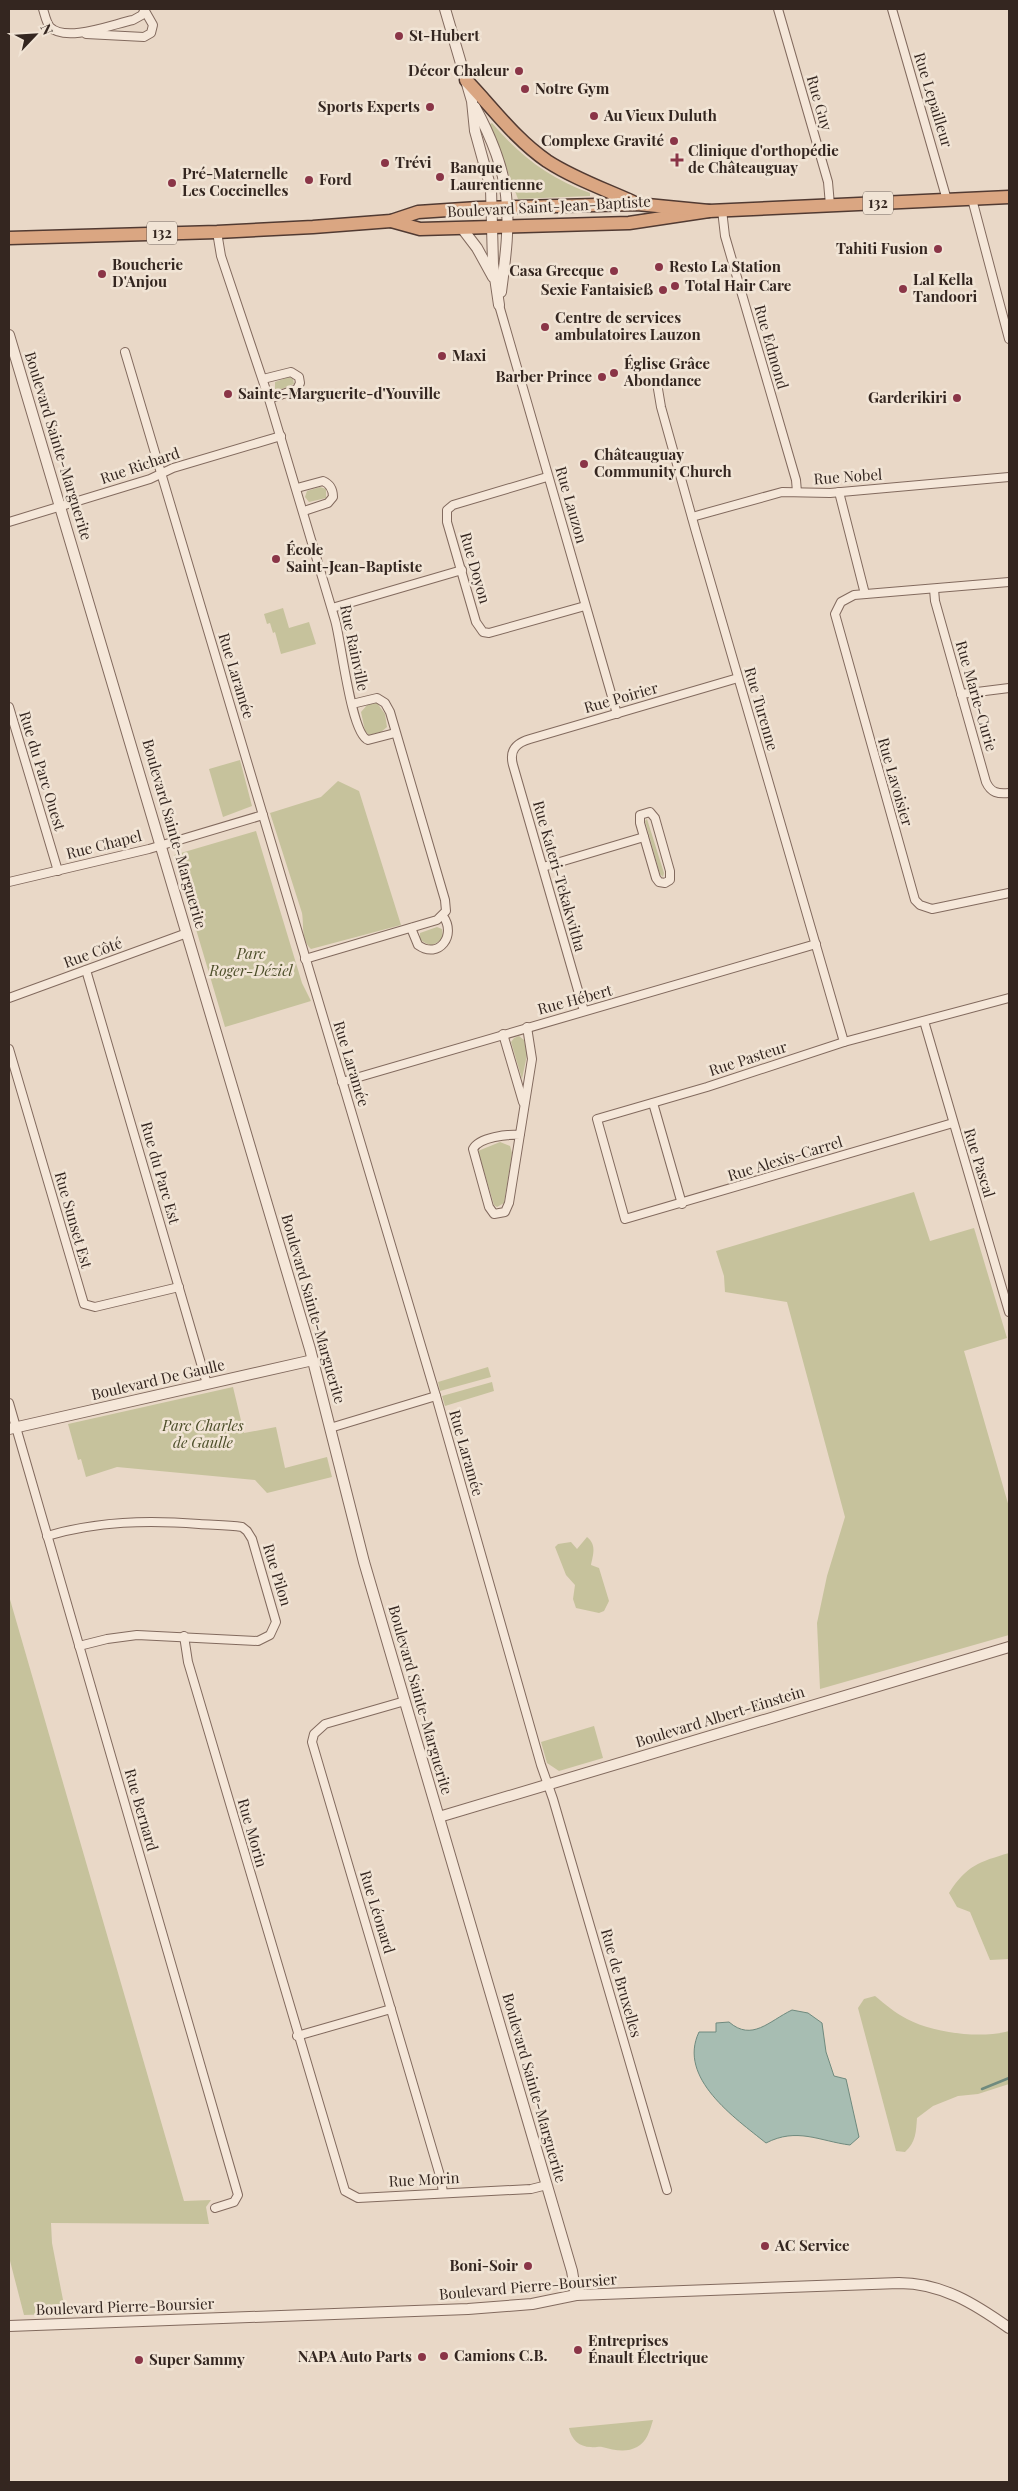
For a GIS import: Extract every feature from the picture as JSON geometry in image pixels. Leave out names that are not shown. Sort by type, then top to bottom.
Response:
[{"type":"highway","points":[[466,80],[521,139],[546,160],[576,177],[637,204]]},
{"type":"highway","name":"Boulevard Saint-Jean-Baptiste","points":[[391,221],[420,229],[629,222],[716,210],[1009,197]]},
{"type":"highway","name":"Boulevard Saint-Jean-Baptiste","points":[[9,238],[217,232],[391,221],[418,212],[507,207],[637,204],[716,210]]},
{"type":"street","points":[[43,9],[47,22],[55,30],[64,34],[144,37],[151,32],[153,25],[145,10],[133,20],[77,33]]},
{"type":"street","points":[[445,9],[472,101],[475,131],[491,189],[493,208],[500,226]]},
{"type":"street","name":"Rue Guy","points":[[778,9],[828,182],[830,206]]},
{"type":"street","name":"Rue Lepailleur","points":[[892,9],[947,200]]},
{"type":"street","points":[[472,101],[486,128],[500,172],[507,207],[500,226]]},
{"type":"street","points":[[972,199],[1009,340]]},
{"type":"street","name":"Rue Edmond","points":[[716,210],[796,480],[797,492]]},
{"type":"street","name":"Rue Lauzon","points":[[500,226],[493,264],[499,305],[547,477],[617,714]]},
{"type":"street","name":"Rue Lauzon","points":[[499,305],[500,226]]},
{"type":"street","points":[[461,227],[477,248],[496,282]]},
{"type":"street","name":"Rue Rainville","points":[[217,232],[221,256],[281,436],[332,608],[341,643],[344,674],[361,734],[365,740],[373,740],[395,733]]},
{"type":"street","name":"Boulevard Sainte-Marguerite","points":[[9,335],[162,845],[313,1360],[364,1562],[572,2271],[576,2296]]},
{"type":"street","name":"Rue Laramée","points":[[125,352],[436,1396],[547,1785]]},
{"type":"street","points":[[263,380],[291,372],[299,377],[300,383],[297,389],[269,399]]},
{"type":"street","name":"Rue Turenne","points":[[657,383],[661,408],[844,1042]]},
{"type":"street","name":"Rue Richard","points":[[9,522],[161,474],[173,468],[281,436]]},
{"type":"street","name":"Rue Doyon","points":[[547,477],[449,507],[446,519],[476,622],[483,632],[493,632],[585,606]]},
{"type":"street","name":"Rue Nobel","points":[[692,517],[782,492],[839,492],[1009,477]]},
{"type":"street","points":[[297,488],[322,482],[330,485],[333,492],[333,497],[328,503],[304,511]]},
{"type":"street","points":[[839,492],[865,594]]},
{"type":"street","points":[[332,608],[462,570]]},
{"type":"street","name":"Rue Lavoisier","points":[[1009,582],[865,594],[844,599],[835,610],[835,618],[915,900],[920,905],[932,909],[1009,893]]},
{"type":"street","name":"Rue Marie-Curie","points":[[934,589],[935,601],[988,786],[996,793],[1009,793]]},
{"type":"street","name":"Rue Poirier","points":[[514,748],[520,742],[738,678]]},
{"type":"street","points":[[961,694],[1009,688]]},
{"type":"street","name":"Rue Rainville","points":[[352,704],[373,698],[381,700],[390,712],[445,900],[446,911],[443,916],[449,930],[446,941],[439,948],[428,950],[418,945],[411,928]]},
{"type":"street","name":"Rue du Parc Ouest","points":[[9,707],[58,871]]},
{"type":"street","name":"Rue Kateri-Tekakwitha","points":[[514,748],[511,756],[513,765],[584,1011]]},
{"type":"street","points":[[650,812],[655,818],[670,871],[668,882],[659,882],[656,878],[644,837],[639,817],[642,813],[650,812]]},
{"type":"street","name":"Rue Chapel","points":[[9,882],[162,845],[263,815]]},
{"type":"street","points":[[543,867],[644,837]]},
{"type":"street","points":[[305,959],[411,928],[443,916]]},
{"type":"street","name":"Rue Côté","points":[[9,998],[188,933]]},
{"type":"street","name":"Rue Hébert","points":[[342,1082],[816,944]]},
{"type":"street","name":"Rue du Parc Est","points":[[86,970],[207,1384]]},
{"type":"street","name":"Rue Pasteur","points":[[625,1219],[597,1119],[844,1042],[1009,998]]},
{"type":"street","name":"Rue Pascal","points":[[924,1021],[1009,1312]]},
{"type":"street","points":[[520,1136],[505,1135],[478,1143],[473,1149],[489,1207],[494,1214],[501,1214],[508,1208],[520,1136],[532,1053],[527,1027]]},
{"type":"street","points":[[503,1034],[524,1104]]},
{"type":"street","name":"Rue Sunset Est","points":[[9,1049],[84,1304],[95,1307],[179,1287]]},
{"type":"street","points":[[653,1103],[682,1204]]},
{"type":"street","name":"Rue Alexis-Carrel","points":[[625,1219],[682,1204],[953,1123]]},
{"type":"street","name":"Boulevard De Gaulle","points":[[12,1428],[313,1360]]},
{"type":"street","points":[[330,1428],[436,1396]]},
{"type":"street","name":"Rue Bernard","points":[[9,1404],[12,1428],[47,1536],[238,2195],[234,2202],[214,2208]]},
{"type":"street","name":"Rue Pilon","points":[[47,1536],[93,1525],[139,1521],[175,1522],[245,1529],[252,1539],[275,1617],[274,1631],[267,1638],[253,1641],[184,1636],[128,1635],[79,1646]]},
{"type":"street","name":"Rue Morin","points":[[184,1636],[188,1662],[297,2036],[345,2191],[358,2198],[531,2189],[547,2185]]},
{"type":"street","name":"Boulevard Albert-Einstein","points":[[439,1817],[1009,1647]]},
{"type":"street","name":"Rue Léonard","points":[[405,1701],[325,1724],[314,1734],[312,1742],[443,2193]]},
{"type":"street","name":"Rue de Bruxelles","points":[[547,1785],[667,2190]]},
{"type":"street","points":[[297,2036],[391,2009]]},
{"type":"street","name":"Boulevard Pierre-Boursier","points":[[9,2326],[488,2308],[532,2304],[576,2296],[906,2283],[951,2292],[974,2304],[1009,2328]]},
{"type":"green space","points":[[492,123],[524,156],[536,165],[562,181],[590,193],[590,196],[518,199],[490,124]]},
{"type":"green space","points":[[289,377],[293,379],[294,384],[279,390],[275,389],[275,382]]},
{"type":"green space","points":[[320,487],[326,489],[326,498],[309,502],[305,497],[307,491]]},
{"type":"green space","points":[[283,608],[289,628],[309,622],[316,644],[281,654],[275,632],[273,633],[270,623],[267,624],[264,614]]},
{"type":"green space","points":[[377,703],[385,714],[387,727],[381,732],[369,735],[365,731],[361,712],[368,704]]},
{"type":"green space","points":[[240,760],[252,806],[223,817],[209,769]]},
{"type":"green space","name":"Parc Roger-Déziel","points":[[338,781],[359,791],[401,925],[311,949],[304,937],[302,913],[270,813],[321,797]]},
{"type":"green space","points":[[647,819],[664,873],[663,877],[660,874],[645,821]]},
{"type":"green space","name":"Parc Roger-Déziel","points":[[256,831],[302,983],[311,1001],[225,1027],[174,855]]},
{"type":"green space","points":[[437,927],[442,929],[443,939],[431,946],[420,940],[420,933]]},
{"type":"green space","points":[[519,1036],[524,1040],[527,1055],[522,1079],[511,1042]]},
{"type":"green space","points":[[500,1142],[510,1146],[512,1153],[504,1203],[497,1207],[494,1205],[478,1151]]},
{"type":"green space","points":[[914,1192],[930,1241],[974,1228],[1007,1338],[964,1351],[1009,1507],[1009,1635],[820,1689],[817,1623],[827,1576],[845,1517],[787,1302],[725,1292],[724,1276],[716,1251]]},
{"type":"green space","points":[[488,1367],[491,1377],[440,1391],[438,1382]]},
{"type":"green space","points":[[492,1382],[494,1391],[445,1406],[442,1396]]},
{"type":"green space","name":"Parc Charles de Gaulle","points":[[233,1387],[244,1433],[276,1427],[285,1468],[327,1457],[332,1477],[267,1493],[255,1480],[117,1467],[86,1477],[81,1459],[78,1460],[68,1424]]},
{"type":"green space","points":[[587,1537],[593,1547],[591,1565],[599,1568],[609,1601],[604,1611],[599,1613],[576,1608],[573,1599],[575,1585],[566,1575],[555,1547],[558,1544],[571,1542],[577,1549]]},
{"type":"green space","points":[[9,1596],[184,2201],[211,2200],[206,2207],[209,2224],[51,2223],[52,2243],[64,2305],[55,2306],[57,2314],[24,2315],[9,2257]]},
{"type":"green space","points":[[594,1726],[603,1758],[559,1771],[547,1763],[541,1742]]},
{"type":"green space","points":[[1009,1853],[1009,1959],[990,1960],[970,1912],[957,1907],[949,1893],[962,1876],[974,1866]]},
{"type":"green space","points":[[875,1996],[903,2017],[930,2028],[971,2034],[1009,2031],[1009,2084],[978,2094],[958,2096],[933,2106],[917,2118],[915,2136],[909,2148],[905,2152],[896,2151],[858,2008],[864,1999]]},
{"type":"green space","points":[[653,2420],[648,2435],[643,2442],[633,2449],[624,2450],[583,2446],[574,2439],[569,2428]]},
{"type":"shaded area","points":[[792,2010],[808,2013],[822,2023],[826,2052],[834,2076],[846,2079],[859,2137],[850,2145],[808,2136],[788,2136],[766,2143],[725,2109],[702,2081],[696,2065],[694,2049],[699,2032],[716,2032],[716,2023],[729,2022],[737,2028],[753,2030],[761,2028]]},
{"type":"waterway","points":[[982,2089],[1009,2078]]},
{"type":"place","name":"St-Hubert","points":[[399,36]]},
{"type":"place","name":"Décor Chaleur","points":[[519,71]]},
{"type":"place","name":"Notre Gym","points":[[525,89]]},
{"type":"place","name":"Sports Experts","points":[[430,107]]},
{"type":"place","name":"Au Vieux Duluth","points":[[594,116]]},
{"type":"place","name":"Complexe Gravité","points":[[674,141]]},
{"type":"place","name":"Clinique d'orthopédie de Châteauguay","points":[[677,160]]},
{"type":"place","name":"Trévi","points":[[385,163]]},
{"type":"place","name":"Banque Laurentienne","points":[[440,177]]},
{"type":"place","name":"Ford","points":[[309,180]]},
{"type":"place","name":"Pré-Maternelle Les Coccinelles","points":[[172,183]]},
{"type":"place","name":"Tahiti Fusion","points":[[938,249]]},
{"type":"place","name":"Resto La Station","points":[[659,267]]},
{"type":"place","name":"Casa Grecque","points":[[614,271]]},
{"type":"place","name":"Boucherie D'Anjou","points":[[102,274]]},
{"type":"place","name":"Total Hair Care","points":[[675,286]]},
{"type":"place","name":"Lal Kella Tandoori","points":[[903,289]]},
{"type":"place","name":"Sexie Fantaisieß","points":[[663,290]]},
{"type":"place","name":"Centre de services ambulatoires Lauzon","points":[[545,327]]},
{"type":"place","name":"Maxi","points":[[442,356]]},
{"type":"place","name":"Église Grâce Abondance","points":[[614,373]]},
{"type":"place","name":"Barber Prince","points":[[602,377]]},
{"type":"place","name":"Sainte-Marguerite-d'Youville","points":[[228,394]]},
{"type":"place","name":"Garderikiri","points":[[957,398]]},
{"type":"place","name":"Châteauguay Community Church","points":[[584,464]]},
{"type":"place","name":"École Saint-Jean-Baptiste","points":[[276,559]]},
{"type":"place","name":"AC Service","points":[[765,2246]]},
{"type":"place","name":"Boni-Soir","points":[[528,2266]]},
{"type":"place","name":"Entreprises Énault Électrique","points":[[578,2350]]},
{"type":"place","name":"Camions C.B.","points":[[444,2356]]},
{"type":"place","name":"NAPA Auto Parts","points":[[422,2357]]},
{"type":"place","name":"Super Sammy","points":[[139,2360]]}]
